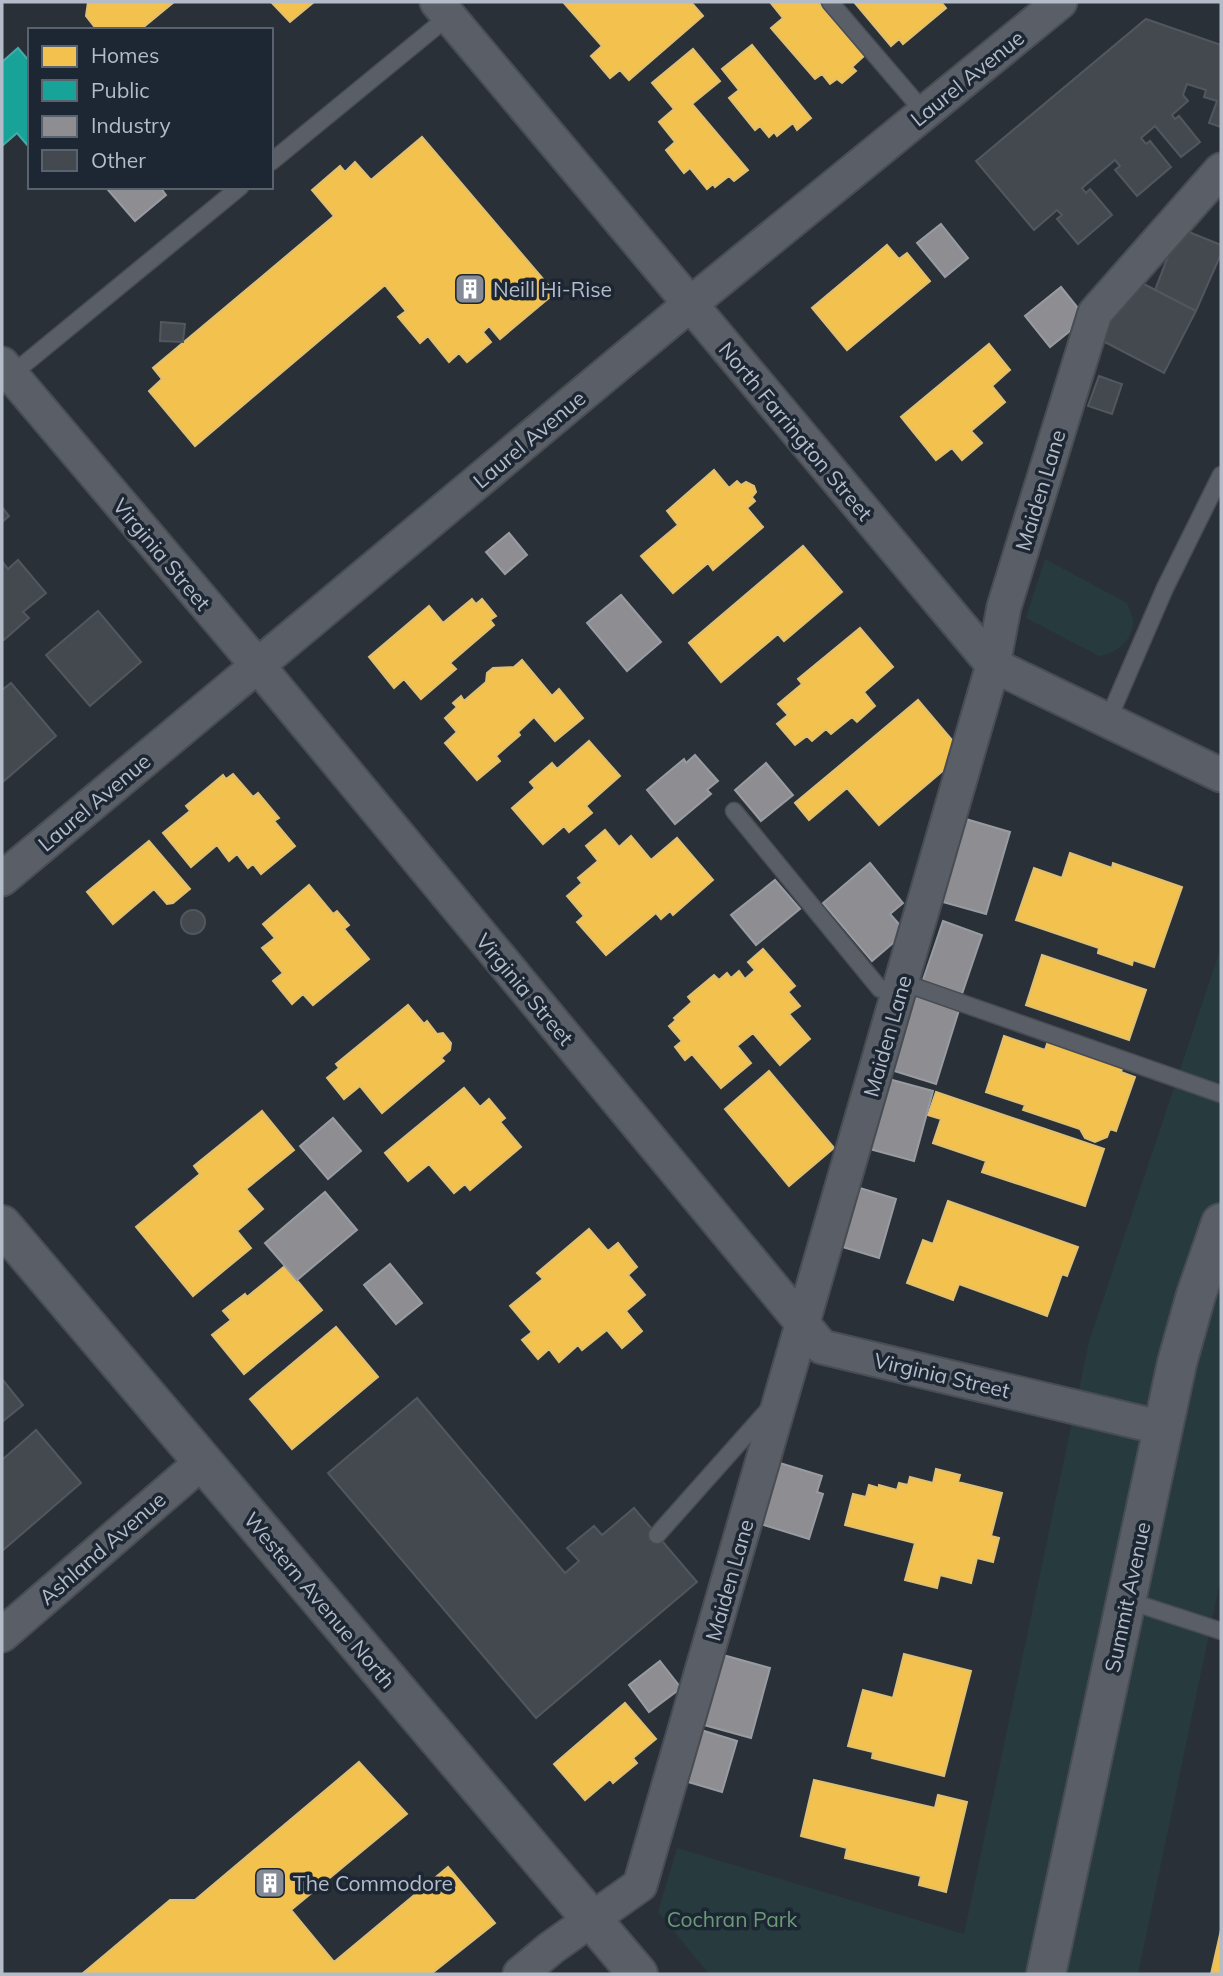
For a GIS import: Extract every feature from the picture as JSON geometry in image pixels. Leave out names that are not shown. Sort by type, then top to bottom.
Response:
[{"type":"street","name":"Laurel Avenue","points":[[2,879],[689,305],[1060,2]]},
{"type":"street","name":"North Farrington Street","points":[[443,9],[993,665],[1221,775]]},
{"type":"street","name":"Maiden Lane","points":[[520,1974],[551,1948],[640,1885],[993,665],[1004,607],[1095,313],[1221,170]]},
{"type":"street","name":"Virginia Street","points":[[6,370],[258,666],[822,1347],[1163,1427]]},
{"type":"street","name":"Summit Avenue","points":[[1046,1974],[1180,1352],[1221,1223]]},
{"type":"street","name":"Western Avenue North","points":[[4,1232],[638,1974]]},
{"type":"street","name":"Ashland Avenue","points":[[2,1635],[202,1462]]},
{"type":"lane","points":[[830,2],[924,112]]},
{"type":"lane","points":[[273,160],[443,9]]},
{"type":"lane","points":[[6,370],[237,189]]},
{"type":"lane","points":[[1108,720],[1165,587],[1221,475]]},
{"type":"lane","points":[[734,811],[880,989],[913,986],[1221,1094]]},
{"type":"lane","points":[[657,1535],[783,1393]]},
{"type":"lane","points":[[1126,1600],[1221,1631]]},
{"type":"green space","points":[[1045,559],[1127,603],[1133,627],[1123,645],[1099,656],[1026,618]]},
{"type":"green space","name":"Cochran Park","points":[[1221,947],[1221,1577],[1138,1974],[709,1974],[658,1912],[677,1848],[964,1934],[1089,1342]]},
{"type":"building: Homes","points":[[88,2],[174,2],[142,28],[95,28],[86,16]]},
{"type":"building: Homes","points":[[271,2],[314,2],[290,22]]},
{"type":"building: Homes","points":[[563,2],[691,2],[703,16],[629,80],[620,70],[610,78],[591,56],[602,46]]},
{"type":"building: Homes","points":[[770,2],[818,2],[864,56],[852,67],[856,71],[842,83],[837,79],[830,84],[822,74],[815,79],[771,28],[783,18]]},
{"type":"building: Homes","points":[[854,2],[941,2],[946,8],[903,44],[899,39],[891,46]]},
{"type":"building: Homes","points":[[752,45],[811,118],[797,130],[793,123],[777,136],[774,132],[769,137],[760,126],[755,130],[729,98],[739,90],[722,69]]},
{"type":"building: Homes","points":[[693,49],[720,81],[692,104],[748,170],[734,181],[729,176],[715,187],[713,184],[707,189],[690,168],[684,173],[666,150],[675,142],[659,122],[674,109],[652,83]]},
{"type":"building: Homes","name":"Neill Hi-Rise","points":[[422,137],[555,293],[500,339],[489,326],[483,332],[491,342],[467,362],[459,353],[449,362],[428,336],[420,343],[398,317],[406,311],[385,285],[195,446],[149,391],[162,379],[153,368],[334,216],[312,190],[340,166],[345,172],[355,162],[371,180]]},
{"type":"building: Homes","points":[[887,245],[899,259],[907,253],[930,281],[847,350],[812,308]]},
{"type":"building: Homes","points":[[989,344],[1010,370],[992,386],[1005,402],[971,431],[982,443],[962,460],[952,448],[936,460],[901,417]]},
{"type":"building: Homes","points":[[714,470],[729,488],[737,481],[741,485],[746,482],[754,486],[756,492],[752,497],[755,501],[747,508],[763,527],[713,570],[708,563],[673,593],[641,556],[678,525],[667,511]]},
{"type":"building: Homes","points":[[803,546],[842,592],[784,641],[778,634],[721,682],[689,643]]},
{"type":"building: Homes","points":[[472,599],[476,604],[482,599],[496,616],[490,620],[494,625],[450,663],[456,669],[421,699],[404,679],[394,688],[369,657],[429,606],[443,623]]},
{"type":"building: Homes","points":[[860,628],[893,667],[864,692],[875,706],[857,722],[852,717],[831,734],[826,729],[812,741],[807,736],[795,745],[777,724],[788,715],[778,704],[802,684],[798,679]]},
{"type":"building: Homes","points":[[522,660],[552,696],[559,689],[583,718],[555,741],[534,717],[518,732],[520,735],[496,756],[500,761],[477,780],[445,743],[457,732],[445,718],[457,707],[453,703],[461,696],[464,701],[486,682],[487,673],[493,668],[514,667]]},
{"type":"building: Homes","points":[[918,700],[957,746],[951,764],[879,825],[847,788],[809,820],[795,803]]},
{"type":"building: Homes","points":[[589,741],[620,776],[586,806],[592,813],[569,832],[564,826],[543,844],[512,808],[535,788],[530,782],[552,763],[557,769]]},
{"type":"building: Homes","points":[[233,774],[253,797],[258,793],[279,818],[274,821],[295,846],[261,874],[253,864],[248,868],[237,854],[229,861],[217,845],[191,867],[163,833],[190,811],[186,806],[223,775],[226,779]]},
{"type":"building: Homes","points":[[605,830],[619,847],[631,836],[651,860],[677,838],[713,880],[673,915],[670,911],[661,919],[656,913],[606,955],[577,922],[584,916],[567,896],[582,883],[578,878],[598,861],[586,846]]},
{"type":"building: Homes","points":[[149,841],[190,889],[173,903],[167,904],[154,889],[113,924],[87,892]]},
{"type":"building: Homes","points":[[1070,853],[1112,868],[1113,863],[1182,887],[1154,967],[1133,960],[1132,965],[1098,953],[1099,948],[1016,920],[1034,868],[1062,878]]},
{"type":"building: Homes","points":[[309,885],[333,914],[337,911],[349,925],[344,929],[369,959],[313,1005],[303,994],[292,1004],[273,981],[283,973],[262,948],[275,938],[263,924]]},
{"type":"building: Homes","points":[[763,949],[795,986],[788,992],[800,1006],[789,1014],[810,1039],[780,1065],[753,1033],[737,1046],[751,1063],[721,1088],[692,1054],[685,1060],[675,1047],[682,1041],[669,1026],[692,1002],[688,997],[714,975],[719,980],[727,973],[731,978],[739,971],[745,979],[755,970],[748,962]]},
{"type":"building: Homes","points":[[1042,955],[1146,990],[1129,1040],[1026,1005]]},
{"type":"building: Homes","points":[[408,1005],[424,1024],[427,1021],[437,1034],[443,1033],[451,1043],[450,1050],[441,1058],[444,1061],[382,1113],[360,1086],[344,1099],[327,1078],[339,1068],[336,1064]]},
{"type":"building: Homes","points":[[1004,1036],[1045,1050],[1048,1041],[1123,1066],[1121,1072],[1135,1077],[1116,1131],[1110,1129],[1107,1137],[1095,1142],[1085,1138],[1080,1129],[1023,1110],[1025,1105],[986,1092]]},
{"type":"building: Homes","points":[[769,1071],[834,1148],[789,1186],[725,1109]]},
{"type":"building: Homes","points":[[464,1088],[480,1107],[489,1099],[505,1118],[500,1122],[521,1147],[470,1190],[465,1184],[454,1193],[429,1164],[408,1181],[385,1153]]},
{"type":"building: Homes","points":[[936,1092],[1104,1149],[1085,1206],[982,1172],[986,1161],[933,1143],[941,1119],[928,1115]]},
{"type":"building: Homes","points":[[262,1111],[294,1150],[246,1189],[263,1209],[237,1231],[251,1248],[193,1296],[136,1227],[200,1174],[194,1166]]},
{"type":"building: Homes","points":[[948,1201],[1078,1247],[1067,1276],[1062,1274],[1047,1316],[959,1284],[953,1300],[907,1283],[923,1240],[933,1244]]},
{"type":"building: Homes","points":[[589,1229],[608,1251],[618,1243],[637,1267],[628,1275],[645,1295],[626,1311],[642,1331],[622,1348],[607,1330],[582,1350],[578,1345],[559,1362],[549,1349],[538,1359],[522,1340],[532,1332],[510,1306],[543,1279],[537,1273]]},
{"type":"building: Homes","points":[[285,1266],[322,1310],[244,1374],[212,1335],[231,1320],[223,1311],[245,1294],[247,1297]]},
{"type":"building: Homes","points":[[336,1327],[378,1377],[292,1449],[250,1399]]},
{"type":"building: Homes","points":[[936,1469],[960,1475],[958,1482],[1002,1493],[991,1536],[999,1538],[993,1562],[977,1558],[971,1583],[940,1575],[937,1588],[905,1580],[915,1543],[845,1525],[853,1494],[866,1497],[869,1485],[897,1490],[899,1483],[908,1485],[910,1477],[933,1483]]},
{"type":"building: Homes","points":[[904,1654],[971,1671],[944,1776],[872,1758],[873,1752],[848,1746],[863,1690],[893,1698]]},
{"type":"building: Homes","points":[[625,1703],[656,1739],[633,1758],[637,1763],[613,1783],[610,1779],[585,1800],[554,1764]]},
{"type":"building: Homes","name":"The Commodore","points":[[359,1762],[407,1814],[291,1910],[334,1962],[448,1867],[495,1923],[431,1974],[82,1974],[170,1900],[195,1900]]},
{"type":"building: Homes","points":[[814,1780],[935,1808],[938,1795],[967,1802],[946,1892],[919,1885],[921,1876],[845,1858],[847,1848],[801,1836]]},
{"type":"building: Homes","points":[[1221,1930],[1221,1974],[1211,1974]]},
{"type":"building: Public","points":[[18,48],[28,60],[28,146],[17,133],[2,146],[2,62]]},
{"type":"building: Industry","points":[[162,189],[166,195],[135,221],[108,190]]},
{"type":"building: Industry","points":[[941,224],[968,258],[945,277],[917,243]]},
{"type":"building: Industry","points":[[1061,287],[1086,318],[1050,347],[1025,316]]},
{"type":"building: Industry","points":[[509,533],[527,555],[505,574],[486,552]]},
{"type":"building: Industry","points":[[621,595],[661,642],[627,671],[587,623]]},
{"type":"building: Industry","points":[[695,755],[718,781],[707,790],[711,794],[675,824],[647,790],[684,759],[686,763]]},
{"type":"building: Industry","points":[[766,763],[793,795],[761,821],[735,790]]},
{"type":"building: Industry","points":[[959,817],[1010,832],[986,914],[936,900]]},
{"type":"building: Industry","points":[[870,863],[903,903],[890,914],[906,932],[872,961],[823,903]]},
{"type":"building: Industry","points":[[775,880],[800,909],[756,945],[731,915]]},
{"type":"building: Industry","points":[[943,921],[982,935],[962,994],[923,980]]},
{"type":"building: Industry","points":[[908,994],[959,1010],[936,1084],[885,1068]]},
{"type":"building: Industry","points":[[885,1078],[933,1091],[914,1161],[866,1148]]},
{"type":"building: Industry","points":[[333,1118],[361,1151],[328,1179],[300,1146]]},
{"type":"building: Industry","points":[[850,1185],[896,1199],[879,1258],[833,1244]]},
{"type":"building: Industry","points":[[325,1192],[357,1230],[297,1280],[265,1243]]},
{"type":"building: Industry","points":[[390,1264],[422,1303],[396,1324],[364,1285]]},
{"type":"building: Industry","points":[[770,1460],[822,1476],[817,1492],[823,1494],[809,1539],[751,1521]]},
{"type":"building: Industry","points":[[723,1655],[770,1668],[751,1738],[704,1725]]},
{"type":"building: Industry","points":[[660,1661],[681,1688],[649,1712],[629,1685]]},
{"type":"building: Industry","points":[[701,1730],[737,1741],[722,1792],[685,1781]]},
{"type":"building: Other","points":[[1146,19],[1221,45],[1221,127],[1209,123],[1217,101],[1204,97],[1206,90],[1187,84],[1183,95],[1188,101],[1172,115],[1175,119],[1179,116],[1200,142],[1181,157],[1155,126],[1141,138],[1146,144],[1150,141],[1171,167],[1137,196],[1115,170],[1120,166],[1115,160],[1082,188],[1086,193],[1090,189],[1112,215],[1078,244],[1057,219],[1062,215],[1057,210],[1034,230],[976,161]]},
{"type":"building: Other","points":[[1179,228],[1221,245],[1221,254],[1196,311],[1155,290]]},
{"type":"building: Other","points":[[1134,279],[1196,311],[1164,373],[1101,340]]},
{"type":"building: Other","points":[[161,322],[185,324],[183,342],[160,341]]},
{"type":"building: Other","points":[[1099,376],[1122,384],[1112,414],[1088,406]]},
{"type":"building: Other","points":[[2,507],[9,516],[2,522]]},
{"type":"building: Other","points":[[18,560],[46,593],[23,612],[29,618],[4,640],[2,561],[8,569]]},
{"type":"building: Other","points":[[98,611],[141,662],[90,706],[46,655]]},
{"type":"building: Other","points":[[11,683],[56,736],[4,781],[2,690]]},
{"type":"building: Other","points":[[193,910],[204,917],[205,922],[198,933],[193,934],[182,927],[181,922],[188,911]]},
{"type":"building: Other","points":[[2,1379],[23,1405],[2,1422]]},
{"type":"building: Other","points":[[417,1398],[565,1573],[579,1561],[567,1548],[594,1526],[602,1535],[634,1508],[697,1582],[536,1718],[328,1473]]},
{"type":"building: Other","points":[[36,1430],[81,1483],[2,1551],[2,1460]]},
{"type":"place","name":"Neill Hi-Rise","points":[[470,289]]},
{"type":"place","name":"The Commodore","points":[[270,1883]]}]
